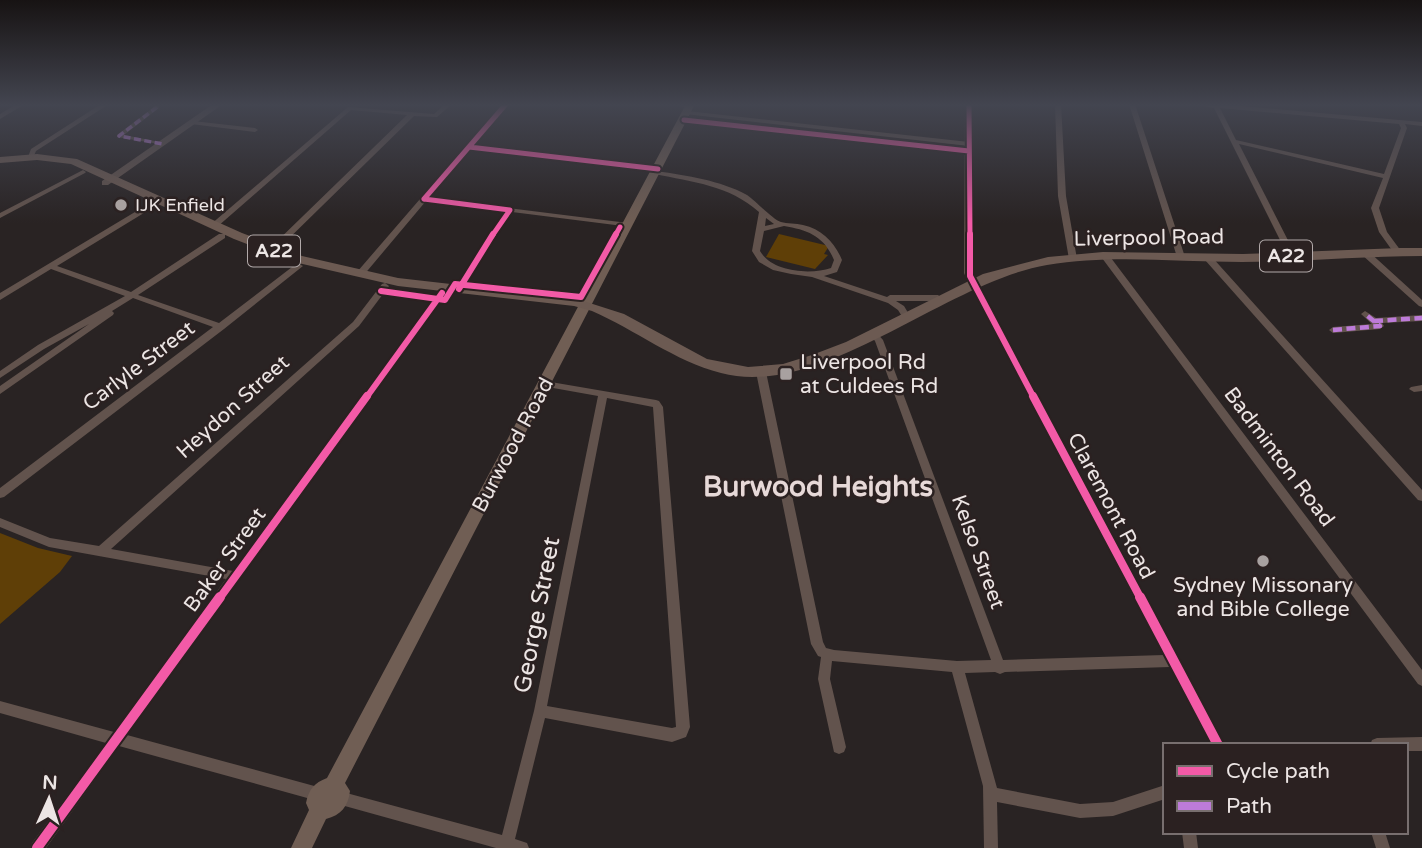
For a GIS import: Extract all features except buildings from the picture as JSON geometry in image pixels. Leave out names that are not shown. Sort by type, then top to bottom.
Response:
[{"type":"highway","name":"Liverpool Road","points":[[0,162],[31,157],[67,160],[218,231],[298,260],[398,282],[586,308],[702,363],[733,371],[761,372],[797,365],[873,334],[973,283],[1028,264],[1105,256],[1208,258],[1422,251]]},
{"type":"highway","name":"Liverpool Road","points":[[0,162],[48,162],[107,179],[153,205],[299,266],[385,286],[586,308]]},
{"type":"main road","name":"Burwood Road","points":[[301,848],[672,144]]},
{"type":"street","points":[[31,157],[33,150],[43,144]]},
{"type":"street","points":[[107,179],[130,168],[163,144]]},
{"type":"street","points":[[0,375],[41,347],[134,295],[218,231],[312,144]]},
{"type":"street","points":[[272,250],[382,144]]},
{"type":"street","points":[[360,274],[472,144]]},
{"type":"street","points":[[942,144],[969,147]]},
{"type":"street","points":[[969,144],[969,273],[973,283]]},
{"type":"street","points":[[1060,144],[1062,197],[1073,259]]},
{"type":"street","points":[[1145,144],[1181,257]]},
{"type":"street","points":[[1234,144],[1292,256]]},
{"type":"street","points":[[1244,144],[1385,176]]},
{"type":"street","points":[[1397,251],[1383,232],[1375,208],[1398,144]]},
{"type":"street","points":[[469,147],[658,171],[728,189],[751,201],[762,213],[780,225],[824,236],[836,250],[836,267],[852,288]]},
{"type":"street","points":[[0,216],[83,173]]},
{"type":"street","points":[[425,199],[628,225]]},
{"type":"street","points":[[0,297],[153,205]]},
{"type":"street","points":[[459,289],[510,210]]},
{"type":"street","points":[[762,213],[763,229],[756,247],[760,259],[777,269],[816,276],[882,298],[898,305],[906,316]]},
{"type":"street","points":[[763,229],[780,225]]},
{"type":"street","points":[[1364,252],[1422,304]]},
{"type":"street","name":"Badminton Road","points":[[1105,256],[1422,680]]},
{"type":"street","points":[[1208,258],[1422,497]]},
{"type":"street","name":"Carlyle Street","points":[[0,494],[299,266]]},
{"type":"street","points":[[52,267],[221,327]]},
{"type":"street","points":[[816,276],[836,267]]},
{"type":"street","name":"Claremont Road","points":[[973,283],[1217,743]]},
{"type":"street","name":"Heydon Street","points":[[100,552],[356,324],[385,286]]},
{"type":"street","name":"Baker Street","points":[[37,848],[442,293]]},
{"type":"street","points":[[882,298],[939,298]]},
{"type":"street","points":[[0,391],[93,327],[124,301]]},
{"type":"street","points":[[1333,330],[1380,326],[1366,314]]},
{"type":"street","points":[[1374,321],[1422,318]]},
{"type":"street","name":"Kelso Street","points":[[873,334],[879,340],[1000,668]]},
{"type":"street","points":[[761,372],[817,644],[827,655],[957,667],[1000,668],[1174,661]]},
{"type":"street","points":[[540,711],[672,735],[681,733],[682,713],[660,411],[656,403],[545,384]]},
{"type":"street","name":"George Street","points":[[507,844],[540,711],[603,393]]},
{"type":"street","points":[[0,522],[49,542],[235,576]]},
{"type":"street","points":[[827,655],[824,680],[839,747]]},
{"type":"street","points":[[957,667],[990,794],[991,848]]},
{"type":"street","points":[[0,707],[522,848]]},
{"type":"street","points":[[990,794],[1080,811],[1113,809],[1163,793]]},
{"type":"shaded area","points":[[779,234],[829,246],[824,254],[828,255],[815,269],[766,257]]},
{"type":"shaded area","points":[[0,533],[38,548],[72,556],[60,572],[0,624]]},
{"type":"marked path","points":[[1333,330],[1380,326],[1365,314]]},
{"type":"marked path","points":[[1374,321],[1422,318]]},
{"type":"cycle path","points":[[424,199],[472,144]]},
{"type":"cycle path","points":[[901,144],[969,151]]},
{"type":"cycle path","points":[[969,144],[970,276],[1217,743]]},
{"type":"cycle path","points":[[469,147],[658,169]]},
{"type":"cycle path","points":[[424,199],[510,210],[459,289]]},
{"type":"cycle path","points":[[381,291],[445,300],[455,284],[581,297],[620,227]]},
{"type":"cycle path","points":[[37,848],[442,293]]},
{"type":"place","name":"IJK Enfield","points":[[121,205]]},
{"type":"place","name":"Liverpool Rd at Culdees Rd","points":[[786,374]]},
{"type":"place","name":"Sydney Missonary and Bible College","points":[[1263,561]]},
{"type":"district","name":"Burwood Heights","points":[[818,487]]}]
